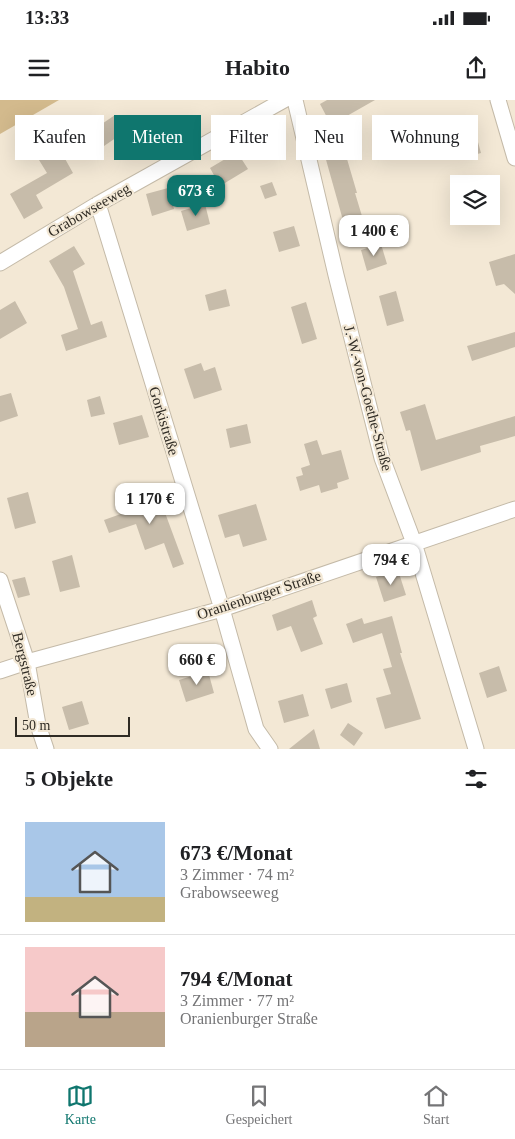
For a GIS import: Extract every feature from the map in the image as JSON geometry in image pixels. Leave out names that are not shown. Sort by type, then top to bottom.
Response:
[{"type":"street","name":"Grabowseeweg","points":[[0,263],[98,204],[284,100]]},
{"type":"street","name":"J.-W.-von-Goethe-Straße","points":[[295,100],[382,458],[414,543],[476,749]]},
{"type":"street","points":[[498,100],[515,158]]},
{"type":"street","name":"Gorkistraße","points":[[98,204],[222,609],[256,730],[270,749]]},
{"type":"street","name":"Oranienburger Straße","points":[[0,671],[222,609],[515,509]]},
{"type":"street","name":"Bergstraße","points":[[0,580],[27,662],[38,726],[46,749]]},
{"type":"shaded area","points":[[0,100],[59,100],[33,115],[15,115],[15,125],[0,134]]},
{"type":"building","points":[[327,100],[375,100],[349,115],[326,115],[320,104]]},
{"type":"building","points":[[114,116],[114,139],[104,146],[104,122]]},
{"type":"building","points":[[478,142],[481,153],[478,154]]},
{"type":"building","points":[[39,160],[66,160],[73,173],[36,195],[43,208],[24,219],[10,194],[47,173]]},
{"type":"building","points":[[224,160],[242,160],[248,169],[220,186],[210,168]]},
{"type":"building","points":[[326,160],[347,160],[357,193],[355,193],[365,226],[346,231]]},
{"type":"building","points":[[272,182],[277,195],[265,199],[260,186]]},
{"type":"building","points":[[168,188],[174,209],[152,216],[146,194]]},
{"type":"building","points":[[205,204],[210,224],[187,231],[181,211]]},
{"type":"building","points":[[294,226],[300,246],[279,252],[273,232]]},
{"type":"building","points":[[381,244],[387,264],[367,271],[361,250]]},
{"type":"building","points":[[74,246],[85,264],[73,271],[91,325],[102,321],[107,337],[66,351],[61,335],[78,329],[64,287],[49,261]]},
{"type":"building","points":[[515,254],[515,294],[504,284],[496,286],[489,262]]},
{"type":"building","points":[[226,289],[230,306],[209,311],[205,295]]},
{"type":"building","points":[[396,291],[404,321],[387,326],[379,296]]},
{"type":"building","points":[[15,301],[27,323],[0,339],[0,310]]},
{"type":"building","points":[[306,302],[317,339],[302,344],[291,307]]},
{"type":"building","points":[[515,332],[515,347],[472,361],[467,346]]},
{"type":"building","points":[[201,363],[204,371],[215,367],[222,390],[194,399],[184,369]]},
{"type":"building","points":[[11,393],[18,416],[0,422],[0,396]]},
{"type":"building","points":[[100,396],[105,414],[91,417],[87,400]]},
{"type":"building","points":[[425,404],[436,440],[515,416],[515,436],[480,446],[481,452],[421,471],[410,430],[406,431],[400,412]]},
{"type":"building","points":[[142,415],[149,437],[119,445],[113,423]]},
{"type":"building","points":[[247,424],[251,443],[230,448],[226,429]]},
{"type":"building","points":[[317,440],[322,455],[341,450],[349,479],[337,483],[338,488],[321,493],[319,485],[300,491],[296,477],[303,475],[301,468],[310,465],[304,444]]},
{"type":"building","points":[[160,488],[166,509],[164,510],[184,564],[173,568],[164,543],[145,550],[136,524],[109,533],[104,520],[143,506],[139,494]]},
{"type":"building","points":[[28,492],[36,523],[15,529],[7,498]]},
{"type":"building","points":[[256,504],[267,540],[243,547],[239,534],[225,538],[218,515]]},
{"type":"building","points":[[72,555],[80,587],[60,592],[52,561]]},
{"type":"building","points":[[398,570],[406,595],[384,602],[376,577]]},
{"type":"building","points":[[25,577],[30,595],[18,598],[12,580]]},
{"type":"building","points":[[312,600],[317,616],[313,618],[323,644],[301,652],[291,626],[277,631],[272,615]]},
{"type":"building","points":[[392,616],[402,653],[400,653],[421,719],[385,729],[376,698],[391,694],[383,669],[392,667],[382,633],[353,643],[346,624],[362,618],[364,624]]},
{"type":"building","points":[[499,666],[507,691],[487,698],[479,673]]},
{"type":"building","points":[[208,671],[214,693],[186,702],[179,680]]},
{"type":"building","points":[[347,683],[352,702],[331,709],[325,689]]},
{"type":"building","points":[[303,694],[309,716],[284,723],[278,701]]},
{"type":"building","points":[[82,701],[89,724],[69,730],[62,707]]},
{"type":"building","points":[[348,723],[363,733],[354,746],[340,735]]},
{"type":"building","points":[[314,729],[320,749],[289,749]]}]
